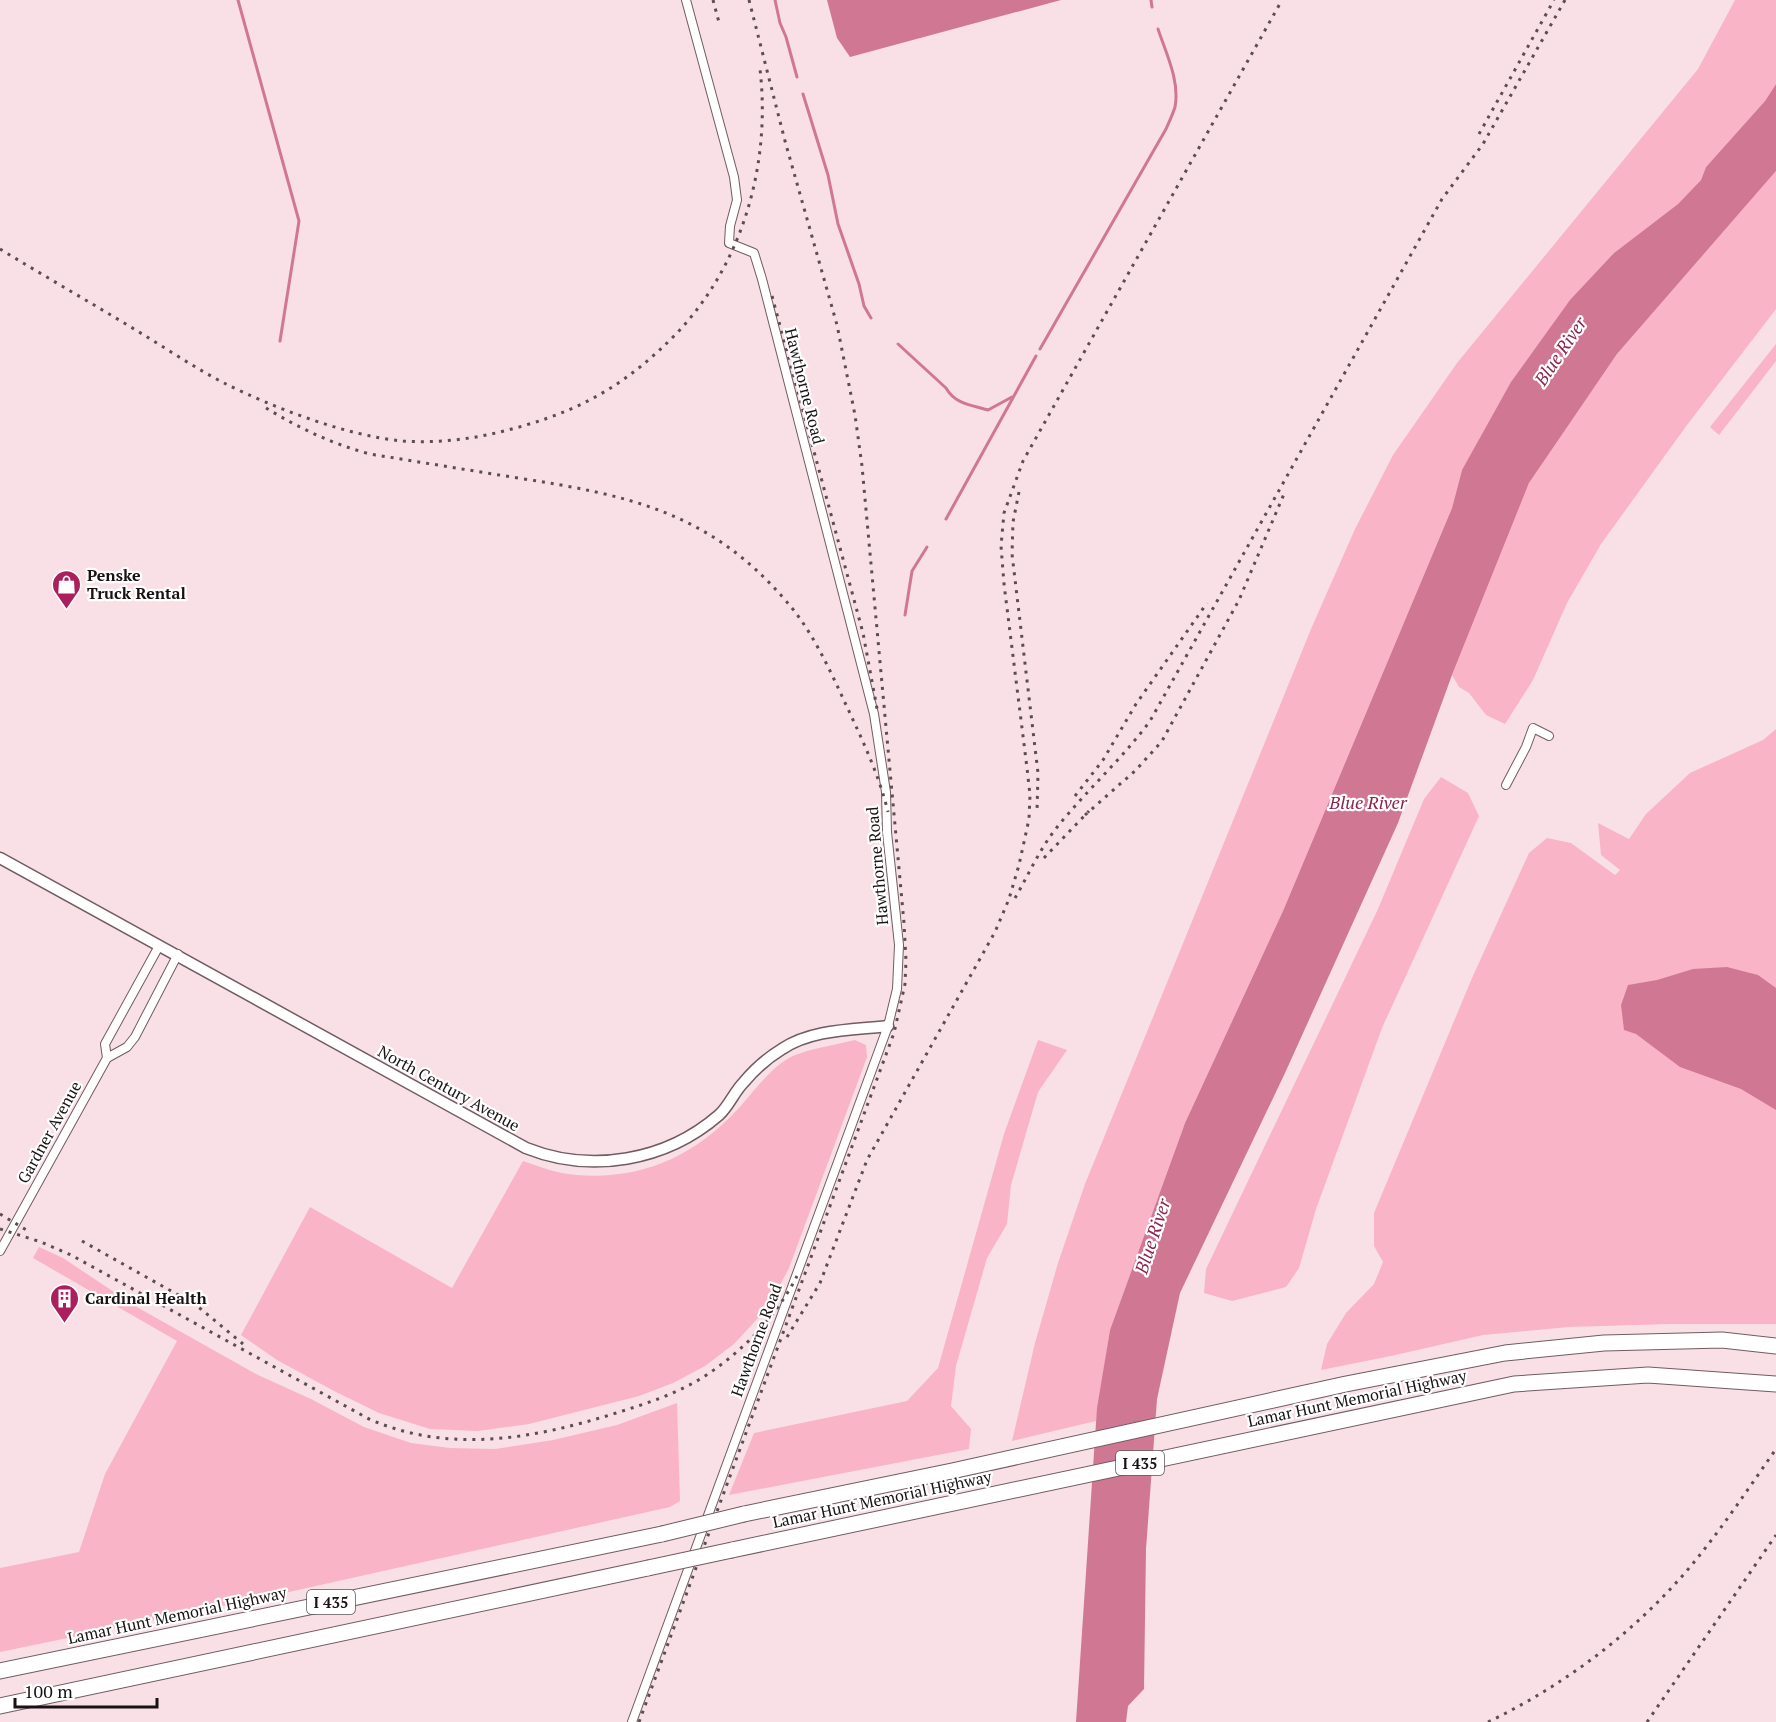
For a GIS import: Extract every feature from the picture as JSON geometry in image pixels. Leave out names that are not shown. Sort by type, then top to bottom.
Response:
[{"type":"highway","name":"Lamar Hunt Memorial Highway","points":[[0,1671],[662,1534],[744,1514],[952,1471],[1346,1384],[1505,1353],[1604,1343],[1722,1340],[1776,1346]]},
{"type":"highway","name":"Lamar Hunt Memorial Highway","points":[[0,1706],[1514,1384],[1648,1375],[1776,1384]]},
{"type":"street","name":"Hawthorne Road","points":[[632,1722],[888,1026],[897,989],[899,945],[887,832],[886,792],[874,714],[754,253],[729,243],[736,200],[734,177],[686,0]]},
{"type":"street","points":[[1506,785],[1526,747],[1533,728],[1549,736]]},
{"type":"street","name":"North Century Avenue","points":[[0,858],[159,946],[178,954],[526,1148],[543,1155],[585,1162],[605,1161],[638,1157],[667,1148],[721,1113],[743,1082],[780,1049],[811,1036],[888,1026]]},
{"type":"street","name":"Gardner Avenue","points":[[107,1058],[105,1044],[159,946]]},
{"type":"street","name":"Gardner Avenue","points":[[0,1251],[107,1058],[127,1047],[135,1037],[178,954]]},
{"type":"shaded area","points":[[1735,0],[1776,0],[1776,84],[1765,101],[1706,167],[1701,180],[1678,204],[1614,253],[1462,470],[1452,508],[1283,911],[1185,1123],[1110,1330],[1096,1421],[1012,1441],[1035,1343],[1058,1263],[1085,1184],[1311,629],[1355,529],[1393,455],[1457,363],[1698,69]]},
{"type":"shaded area","points":[[1776,171],[1776,309],[1687,425],[1601,544],[1567,603],[1533,680],[1505,724],[1486,715],[1469,693],[1459,687],[1452,675],[1529,483],[1617,354]]},
{"type":"shaded area","points":[[1776,344],[1776,361],[1719,435],[1710,427]]},
{"type":"shaded area","points":[[1776,729],[1776,1324],[1569,1327],[1483,1335],[1321,1370],[1327,1344],[1346,1313],[1374,1284],[1383,1262],[1374,1246],[1374,1213],[1472,978],[1529,853],[1547,838],[1571,843],[1615,875],[1620,870],[1601,855],[1598,823],[1629,839],[1646,814],[1690,773],[1763,740]]},
{"type":"shaded area","points":[[1441,777],[1468,793],[1479,816],[1382,1028],[1316,1209],[1299,1268],[1286,1287],[1232,1301],[1204,1293],[1206,1269],[1378,909],[1424,799]]},
{"type":"shaded area","points":[[855,1040],[866,1045],[867,1057],[789,1268],[769,1306],[734,1344],[705,1366],[673,1383],[639,1396],[529,1424],[478,1431],[430,1429],[379,1413],[334,1391],[277,1360],[241,1335],[310,1207],[452,1288],[523,1161],[563,1173],[600,1176],[623,1174],[665,1162],[684,1153],[720,1126],[785,1060],[808,1051]]},
{"type":"shaded area","points":[[1038,1040],[1067,1050],[1038,1092],[1011,1185],[1007,1224],[987,1258],[956,1366],[951,1406],[971,1429],[969,1449],[729,1495],[754,1433],[907,1401],[938,1368],[1004,1134]]},
{"type":"shaded area","points":[[39,1247],[63,1258],[135,1306],[258,1375],[364,1427],[411,1443],[450,1448],[495,1449],[553,1440],[617,1425],[677,1403],[680,1501],[670,1507],[280,1594],[0,1652],[0,1568],[79,1552],[105,1474],[177,1341],[33,1258]]},
{"type":"water","points":[[827,0],[1061,0],[850,57],[837,38]]},
{"type":"water","name":"Blue River","points":[[1776,84],[1776,171],[1617,354],[1529,483],[1452,675],[1398,823],[1285,1073],[1180,1293],[1157,1399],[1146,1549],[1144,1689],[1128,1706],[1126,1722],[1076,1722],[1097,1408],[1110,1330],[1185,1123],[1283,911],[1452,508],[1462,470],[1511,382],[1570,300],[1614,253],[1678,204],[1701,180],[1706,167],[1765,101]]},
{"type":"water","points":[[1727,967],[1758,975],[1776,988],[1776,1110],[1741,1089],[1680,1067],[1636,1034],[1624,1030],[1621,1005],[1628,985],[1657,980],[1693,969]]},
{"type":"waterway","points":[[238,0],[299,221],[280,341]]},
{"type":"waterway","points":[[775,0],[797,77]]},
{"type":"waterway","points":[[1151,0],[1152,7]]},
{"type":"waterway","points":[[1040,349],[1166,129],[1175,107],[1174,77],[1158,29]]},
{"type":"waterway","points":[[803,94],[828,175],[838,224],[859,284],[864,306],[871,318]]},
{"type":"waterway","points":[[898,344],[954,397],[964,403],[988,410],[1012,397]]},
{"type":"waterway","points":[[946,519],[1036,356]]},
{"type":"waterway","points":[[905,615],[912,571],[927,547]]},
{"type":"railway","points":[[713,0],[720,26]]},
{"type":"railway","points":[[639,1722],[894,1033],[905,984],[904,923],[862,466],[855,415],[837,325],[785,141],[749,0]]},
{"type":"railway","points":[[787,1337],[820,1283],[867,1160],[995,932],[1009,899],[1019,865],[1029,819],[1030,795],[1001,546],[1004,513],[1023,461],[1282,0]]},
{"type":"railway","points":[[1479,134],[1554,0]]},
{"type":"railway","points":[[1015,898],[1052,834],[1150,721],[1442,199],[1483,144],[1565,0]]},
{"type":"railway","points":[[0,249],[213,377],[288,411],[335,427],[403,441],[465,439],[496,433],[569,410],[607,390],[659,350],[676,334],[699,306],[719,276],[735,244],[747,211],[756,176],[761,141],[760,69]]},
{"type":"railway","points":[[772,296],[863,633],[878,714]]},
{"type":"railway","points":[[266,408],[316,435],[370,454],[558,485],[631,501],[665,512],[697,527],[728,547],[757,571],[786,601],[810,634],[861,738],[879,782],[888,812]]},
{"type":"railway","points":[[1019,492],[1013,522],[1012,554],[1038,773],[1037,811]]},
{"type":"railway","points":[[1085,815],[1136,770],[1162,741],[1239,600],[1284,494]]},
{"type":"railway","points":[[1075,796],[1103,760],[1136,704],[1207,603]]},
{"type":"railway","points":[[1044,858],[1089,811]]},
{"type":"railway","points":[[0,1214],[28,1231]]},
{"type":"railway","points":[[0,1229],[41,1242],[71,1255],[369,1419],[399,1430],[460,1439],[521,1436],[583,1423],[660,1398],[683,1388],[705,1376],[745,1344],[769,1319],[797,1276]]},
{"type":"railway","points":[[82,1241],[196,1305],[243,1344]]},
{"type":"railway","points":[[1488,1722],[1571,1674],[1622,1635],[1646,1613],[1690,1567],[1776,1449]]},
{"type":"railway","points":[[1647,1722],[1776,1535]]},
{"type":"place","name":"Penske Truck Rental","points":[[66,610]]},
{"type":"place","name":"Cardinal Health","points":[[64,1324]]}]
